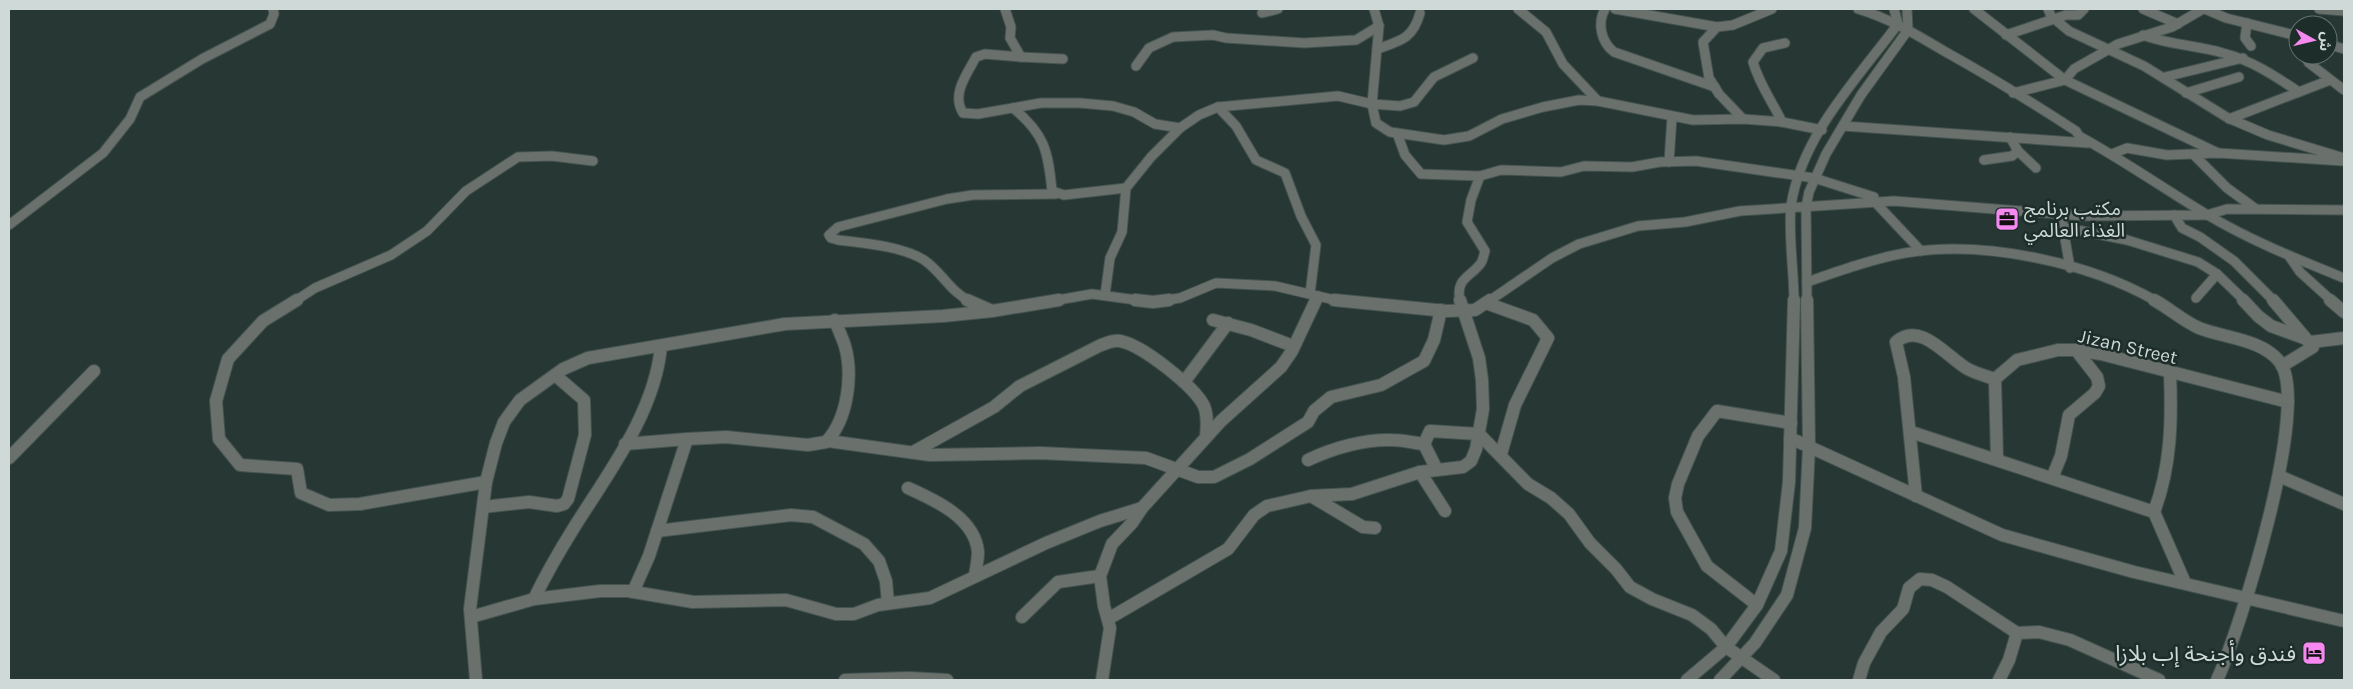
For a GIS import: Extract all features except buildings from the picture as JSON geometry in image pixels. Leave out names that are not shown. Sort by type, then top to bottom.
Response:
[{"type":"street","points":[[9,225],[103,153],[130,119],[140,97],[202,59],[270,24],[274,14],[273,9]]},
{"type":"street","points":[[1005,9],[1011,27],[1010,38],[1020,52],[1021,57]]},
{"type":"street","points":[[1262,12],[1278,9]]},
{"type":"street","points":[[1518,9],[1546,32],[1563,64],[1598,101]]},
{"type":"street","points":[[1605,9],[1601,14],[1602,29],[1606,44],[1610,50],[1622,56],[1715,88]]},
{"type":"street","points":[[1615,9],[1663,19],[1717,27],[1733,25],[1772,9]]},
{"type":"street","points":[[1858,9],[1904,29],[2014,93],[2070,133],[2112,154],[2207,215],[2289,256],[2344,278]]},
{"type":"street","points":[[1894,9],[1904,29]]},
{"type":"street","points":[[1720,680],[1755,644],[1787,595],[1805,528],[1809,448],[1806,208],[1814,178],[1843,126],[1904,29],[1907,9]]},
{"type":"street","points":[[1974,9],[2065,80],[2218,153]]},
{"type":"street","points":[[2048,9],[2048,15],[2052,20],[2106,50],[2165,77],[2186,93],[2229,119],[2344,160]]},
{"type":"street","points":[[2006,35],[2066,15],[2078,15],[2084,9]]},
{"type":"street","points":[[2143,9],[2178,24]]},
{"type":"street","points":[[2014,93],[2065,80],[2074,68],[2106,50],[2143,35],[2178,24],[2204,9],[2246,24],[2288,33]]},
{"type":"street","points":[[2319,9],[2344,11]]},
{"type":"street","points":[[1373,10],[1379,26],[1372,104],[1376,123],[1390,132],[1444,140],[1469,136],[1502,119],[1543,106],[1579,100],[1598,101],[1693,120],[1743,119],[1782,122],[1822,130]]},
{"type":"street","points":[[1377,49],[1412,35],[1418,25],[1420,13]]},
{"type":"street","points":[[2246,24],[2245,38],[2252,46]]},
{"type":"street","points":[[1136,66],[1149,48],[1174,37],[1213,35],[1226,38],[1304,43],[1356,40],[1379,26]]},
{"type":"street","points":[[1717,27],[1703,42],[1709,78],[1715,88],[1743,119]]},
{"type":"street","points":[[1687,680],[1726,647],[1756,605],[1781,551],[1786,524],[1791,423],[1794,292],[1790,208],[1798,175],[1805,157],[1822,130],[1904,29]]},
{"type":"street","points":[[2143,35],[2162,42],[2223,52],[2243,58],[2299,92]]},
{"type":"street","points":[[1782,122],[1771,99],[1758,82],[1753,62],[1763,48],[1785,43]]},
{"type":"street","points":[[1063,59],[979,55],[964,78],[957,99],[958,108],[963,113],[973,115],[1041,103],[1080,103],[1113,106],[1134,112],[1154,124],[1180,128]]},
{"type":"street","points":[[1105,295],[1110,258],[1122,232],[1126,188],[1151,157],[1180,128],[1199,115],[1218,107],[1338,96],[1372,104],[1400,106],[1414,102],[1434,77],[1473,58]]},
{"type":"street","points":[[2165,77],[2243,58]]},
{"type":"street","points":[[2311,65],[2344,90]]},
{"type":"street","points":[[2186,93],[2239,78]]},
{"type":"street","points":[[2229,119],[2330,80]]},
{"type":"street","points":[[1102,680],[1110,628],[1100,588],[1100,576],[1112,544],[1132,523],[1142,508],[1163,489],[1206,437],[1282,366],[1293,346],[1314,295],[1316,245],[1301,216],[1285,173],[1256,160],[1236,126],[1218,107]]},
{"type":"street","points":[[1013,108],[1032,123],[1041,135],[1048,156],[1052,191],[1056,194]]},
{"type":"street","points":[[1669,162],[1672,117]]},
{"type":"street","points":[[1843,126],[2090,143]]},
{"type":"street","points":[[1397,133],[1405,155],[1421,174],[1480,176],[1501,170],[1561,172],[1584,166],[1632,167],[1669,162],[1696,161],[1814,178],[1865,196],[1894,201]]},
{"type":"street","points":[[2010,138],[2018,151],[2036,168]]},
{"type":"street","points":[[2112,154],[2127,148],[2167,155],[2218,153],[2344,160]]},
{"type":"street","points":[[1984,160],[2012,156],[2018,151]]},
{"type":"street","points":[[2194,154],[2227,188],[2256,209]]},
{"type":"street","points":[[486,482],[360,504],[329,505],[301,493],[296,469],[240,465],[219,439],[216,401],[228,359],[263,322],[315,288],[391,255],[426,231],[466,191],[518,157],[552,156],[593,161]]},
{"type":"street","points":[[1108,619],[1195,570],[1228,549],[1254,515],[1267,506],[1311,496],[1352,494],[1420,472],[1464,467],[1471,461],[1484,409],[1480,365],[1459,298],[1461,284],[1469,273],[1481,263],[1485,251],[1467,222],[1471,200],[1480,176]]},
{"type":"street","points":[[992,311],[959,296],[924,260],[890,247],[838,240],[831,238],[829,235],[838,227],[946,199],[973,195],[1056,194],[1126,188]]},
{"type":"street","points":[[476,680],[471,617],[486,482],[496,444],[504,422],[520,400],[554,374],[588,358],[785,324],[943,316],[992,311],[1092,294],[1153,302],[1180,298],[1216,283],[1275,286],[1340,301],[1463,312],[1476,310],[1552,258],[1588,242],[1638,226],[1685,222],[1740,211],[1806,208],[1874,201],[2062,214],[2207,215],[2227,209],[2344,210]]},
{"type":"street","points":[[1874,201],[1921,251]]},
{"type":"street","points":[[2062,214],[2062,227],[2070,268]]},
{"type":"street","points":[[2174,215],[2182,228],[2229,257],[2268,292],[2313,347],[2282,366]]},
{"type":"street","points":[[2062,227],[2127,240],[2198,262],[2217,274],[2258,316],[2271,326],[2307,340],[2344,338]]},
{"type":"street","points":[[1808,282],[1882,258],[1921,251],[2001,253],[2091,274],[2150,298],[2199,328],[2273,354],[2282,366],[2288,402],[2279,476],[2267,528],[2246,597],[2217,680]]},
{"type":"street","points":[[2289,256],[2300,272],[2344,312]]},
{"type":"street","points":[[2196,298],[2217,274]]},
{"type":"street","points":[[1486,302],[1533,320],[1548,338],[1532,368],[1506,429],[1505,444],[1501,454]]},
{"type":"street","points":[[828,441],[915,451],[930,455],[1040,453],[1146,458],[1198,477],[1214,477],[1250,459],[1308,422],[1314,411],[1330,397],[1381,385],[1424,361],[1434,340],[1440,310]]},
{"type":"street","points":[[625,444],[726,437],[808,445],[821,445],[828,441],[836,427],[846,399],[848,372],[845,346],[835,320]]},
{"type":"street","points":[[1213,320],[1228,323],[1293,346]]},
{"type":"street","points":[[1184,382],[1228,323]]},
{"type":"street","points":[[1916,496],[1904,377],[1896,342],[1904,335],[1916,334],[1925,338],[1967,369],[1994,379],[1997,459]]},
{"type":"street","points":[[915,451],[994,407],[1020,386],[1101,345],[1115,340],[1128,343],[1184,382],[1203,405],[1208,419],[1206,437]]},
{"type":"street","points":[[534,599],[555,558],[609,475],[625,444],[654,382],[660,364],[661,346]]},
{"type":"street","name":"Jizan Street","points":[[1994,379],[2017,360],[2058,350],[2076,350],[2101,354],[2170,374],[2288,402]]},
{"type":"street","points":[[2052,478],[2061,456],[2070,415],[2076,407],[2095,393],[2100,386],[2097,377],[2076,350]]},
{"type":"street","points":[[9,458],[94,371]]},
{"type":"street","points":[[483,507],[529,502],[557,506],[564,504],[568,499],[585,436],[584,400],[554,374]]},
{"type":"street","points":[[2170,374],[2172,414],[2162,493],[2154,512],[2185,583]]},
{"type":"street","points":[[1756,605],[1707,566],[1677,512],[1675,498],[1678,484],[1698,436],[1717,411],[1791,423]]},
{"type":"street","points":[[1424,444],[1430,431],[1479,434],[1501,454],[1510,467],[1528,484],[1551,498],[1568,514],[1590,543],[1616,568],[1630,587],[1652,599],[1692,615],[1711,629],[1726,647],[1774,680]]},
{"type":"street","points":[[1911,432],[2154,512]]},
{"type":"street","points":[[1790,438],[2002,535],[2134,572],[2344,621]]},
{"type":"street","points":[[633,592],[649,556],[687,439]]},
{"type":"street","points":[[1308,460],[1318,455],[1373,442],[1392,440],[1424,444]]},
{"type":"street","points":[[1424,444],[1437,470]]},
{"type":"street","points":[[1420,472],[1445,511]]},
{"type":"street","points":[[2279,476],[2344,504]]},
{"type":"street","points":[[908,488],[943,504],[961,520],[978,549],[976,576]]},
{"type":"street","points":[[1311,496],[1363,527],[1375,528]]},
{"type":"street","points":[[471,617],[534,599],[600,591],[633,592],[693,602],[786,600],[836,614],[854,614],[888,603],[911,602],[930,598],[1046,543],[1100,521],[1142,508]]},
{"type":"street","points":[[657,531],[790,515],[814,517],[864,544],[879,562],[886,581],[888,603]]},
{"type":"street","points":[[1022,617],[1058,582],[1100,576]]},
{"type":"street","points":[[1859,680],[1864,663],[1881,632],[1903,608],[1909,588],[1920,579],[1932,580],[1947,587],[2017,633],[2039,632],[2070,640],[2159,680]]},
{"type":"street","points":[[1999,680],[2009,660],[2017,633]]},
{"type":"street","points":[[845,680],[909,678],[947,680]]},
{"type":"place","name":"مكتب برنامج الغذاء العالمي","points":[[2007,219]]},
{"type":"place","name":"فندق وأجنحة إب بلازا","points":[[2314,653]]}]
